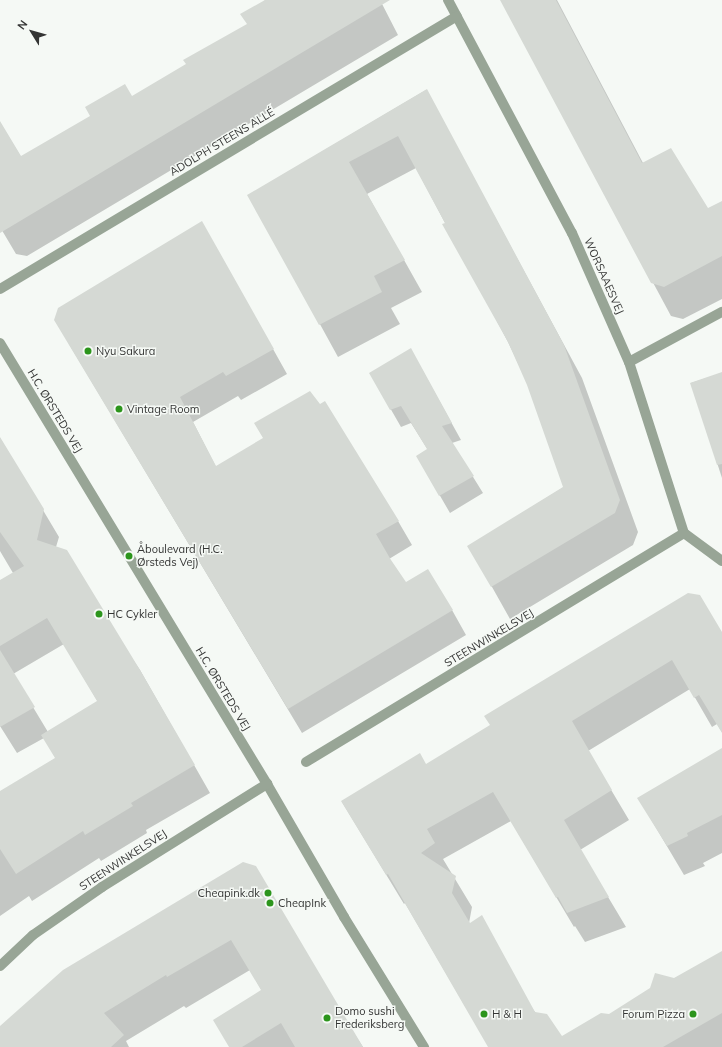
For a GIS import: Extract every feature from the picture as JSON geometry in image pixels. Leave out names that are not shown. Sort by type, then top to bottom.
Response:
[{"type":"street","name":"WORSAAESVEJ","points":[[448,0],[572,233],[629,362],[684,533]]},
{"type":"street","name":"ADOLPH STEENS ALLÉ","points":[[0,288],[457,16]]},
{"type":"street","points":[[629,362],[722,312]]},
{"type":"street","name":"H.C. ØRSTEDS VEJ","points":[[0,343],[4,358],[267,784],[344,918],[424,1047]]},
{"type":"street","points":[[684,533],[722,561]]},
{"type":"street","name":"STEENWINKELSVEJ","points":[[306,762],[684,533]]},
{"type":"street","name":"STEENWINKELSVEJ","points":[[0,966],[33,935],[102,887],[267,784]]},
{"type":"building","points":[[265,0],[390,0],[0,233],[0,121],[21,156],[90,116],[85,107],[125,84],[132,96],[186,64],[183,60],[247,24],[240,14]]},
{"type":"building","points":[[500,0],[556,0],[642,163],[671,148],[708,208],[722,201],[722,256],[664,287],[651,283]]},
{"type":"building","points":[[427,89],[564,345],[620,500],[615,513],[491,587],[467,546],[563,487],[527,385],[508,342],[442,224],[445,223],[398,136],[349,162],[405,260],[374,276],[382,292],[319,325],[247,195]]},
{"type":"building","points":[[202,221],[274,349],[226,376],[223,372],[180,397],[216,466],[263,438],[254,423],[310,391],[320,404],[325,401],[399,521],[376,534],[391,560],[406,582],[428,569],[453,610],[288,709],[54,320],[58,308]]},
{"type":"building","points":[[411,348],[452,423],[442,426],[474,476],[439,496],[416,456],[427,449],[401,406],[390,410],[369,373]]},
{"type":"building","points":[[722,372],[722,464],[717,465],[690,383]]},
{"type":"building","points":[[0,437],[44,509],[37,540],[67,550],[140,670],[195,765],[131,803],[133,806],[85,835],[83,831],[16,874],[0,849],[0,791],[55,758],[41,735],[97,701],[47,618],[0,646],[0,580],[24,566],[0,532]]},
{"type":"building","points":[[688,593],[700,595],[722,632],[722,733],[699,695],[694,698],[672,660],[572,721],[612,790],[564,820],[609,897],[567,913],[558,897],[556,898],[493,792],[427,829],[435,843],[421,853],[456,876],[452,893],[470,923],[482,915],[535,1012],[547,1014],[562,1036],[601,1013],[609,1014],[650,988],[655,973],[674,978],[722,951],[722,1013],[663,1047],[488,1047],[388,874],[386,875],[341,801],[420,753],[426,764],[490,725],[484,716]]},
{"type":"building","points":[[0,650],[35,707],[0,727]]},
{"type":"building","points":[[722,748],[722,815],[687,833],[688,836],[667,846],[637,798]]},
{"type":"building","points":[[243,862],[256,866],[363,1047],[295,1047],[281,1023],[242,1047],[229,1047],[213,1020],[261,990],[231,940],[167,977],[166,975],[104,1013],[124,1035],[111,1047],[0,1047],[0,1026],[63,970]]},
{"type":"place","name":"Nyu Sakura","points":[[88,351]]},
{"type":"place","name":"Vintage Room","points":[[119,409]]},
{"type":"place","name":"Åboulevard (H.C. Ørsteds Vej)","points":[[129,556]]},
{"type":"place","name":"HC Cykler","points":[[99,614]]},
{"type":"place","name":"Cheapink.dk","points":[[268,893]]},
{"type":"place","name":"CheapInk","points":[[270,903]]},
{"type":"place","name":"H & H","points":[[484,1014]]},
{"type":"place","name":"Forum Pizza","points":[[693,1014]]},
{"type":"place","name":"Domo sushi Frederiksberg","points":[[327,1018]]}]
